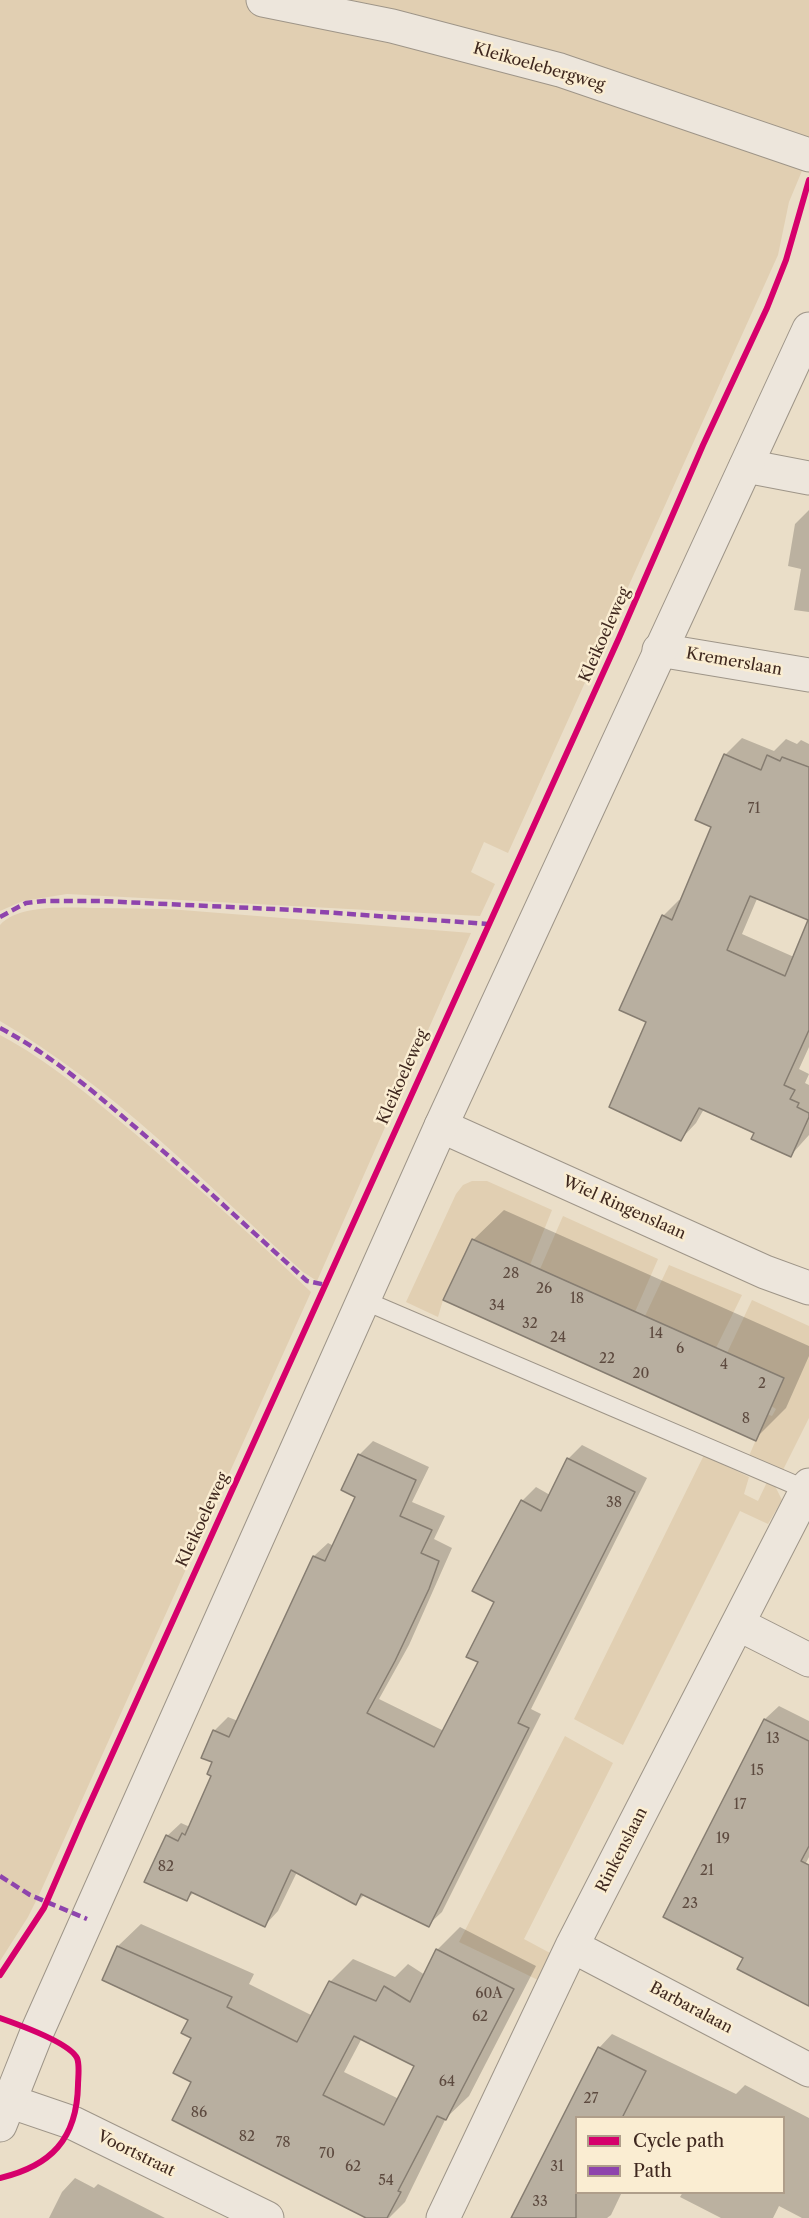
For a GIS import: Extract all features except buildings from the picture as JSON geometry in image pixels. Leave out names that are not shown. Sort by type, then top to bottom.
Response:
[{"type":"street","name":"Kleikoelebergweg","points":[[263,0],[392,26],[560,70],[809,154]]},
{"type":"street","points":[[3,2108],[441,1126],[809,329]]},
{"type":"street","points":[[746,466],[809,478]]},
{"type":"street","name":"Kremerslaan","points":[[659,650],[809,675]]},
{"type":"street","name":"Wiel Ringenslaan","points":[[441,1126],[765,1272],[809,1288]]},
{"type":"street","name":"Rinkenslaan","points":[[443,2218],[572,1946],[808,1488]]},
{"type":"street","points":[[738,1624],[809,1660]]},
{"type":"street","name":"Barbaralaan","points":[[572,1946],[809,2070]]},
{"type":"street","name":"Voortstraat","points":[[3,2108],[73,2123],[267,2218]]},
{"type":"lane","points":[[363,1300],[808,1488]]},
{"type":"shaded area","points":[[0,0],[809,0],[809,154],[789,202],[778,255],[508,853],[484,842],[471,872],[495,884],[480,916],[67,894],[23,901],[0,911]]},
{"type":"shaded area","points":[[48,908],[169,909],[471,933],[317,1281],[303,1272],[158,1138],[120,1106],[41,1047],[0,1021],[0,925],[9,918],[20,913]]},
{"type":"shaded area","points":[[0,1035],[53,1068],[101,1106],[224,1211],[311,1292],[39,1895],[0,1961]]},
{"type":"shaded area","points":[[472,1181],[487,1181],[552,1210],[530,1265],[472,1239],[443,1300],[438,1317],[406,1302],[456,1194],[463,1185]]},
{"type":"shaded area","points":[[563,1216],[658,1259],[635,1312],[540,1269]]},
{"type":"shaded area","points":[[669,1265],[742,1295],[716,1348],[645,1316]]},
{"type":"shaded area","points":[[752,1300],[809,1326],[809,1418],[782,1472],[749,1456],[767,1414],[772,1416],[776,1409],[727,1353]]},
{"type":"shaded area","points":[[704,1455],[749,1477],[744,1494],[758,1501],[767,1482],[775,1486],[782,1500],[768,1524],[740,1511],[623,1745],[574,1719]]},
{"type":"shaded area","points":[[565,1736],[613,1763],[524,1939],[550,1953],[538,1980],[459,1942]]},
{"type":"marked path","points":[[0,917],[26,903],[101,901],[294,910],[488,924]]},
{"type":"marked path","points":[[0,1028],[67,1071],[98,1096],[307,1281],[326,1285]]},
{"type":"marked path","points":[[0,1876],[30,1895],[87,1919]]},
{"type":"cycle path","name":"Kleikoeleweg","points":[[0,1975],[44,1908],[619,638],[703,445],[767,308],[786,260],[809,180]]},
{"type":"cycle path","points":[[0,2018],[42,2034],[64,2046],[77,2058],[79,2068],[73,2121],[58,2147],[34,2166],[0,2178]]}]
